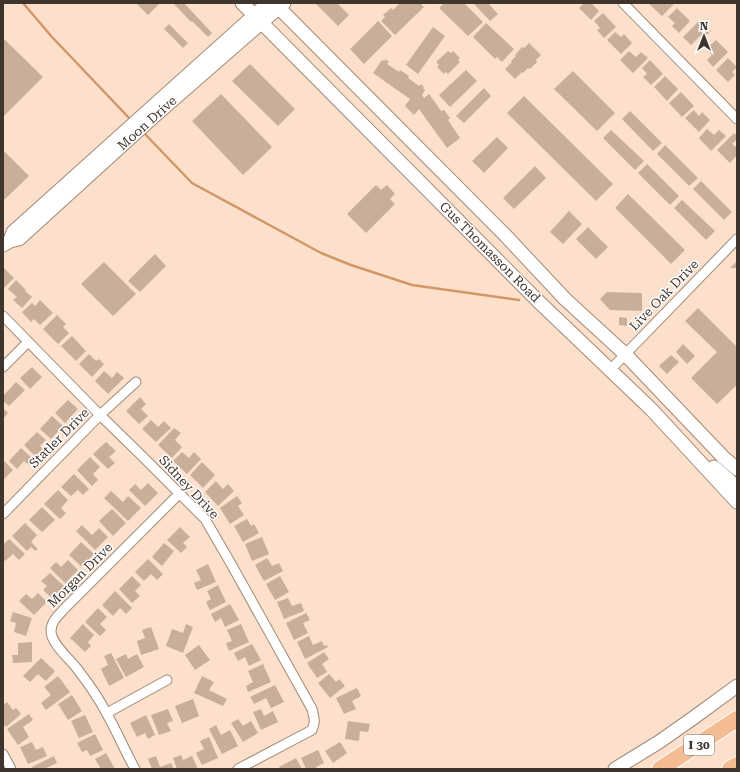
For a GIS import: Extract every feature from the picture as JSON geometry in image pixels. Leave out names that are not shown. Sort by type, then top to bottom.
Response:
[{"type":"highway","name":"I 30","points":[[660,769],[737,719]]},
{"type":"highway","points":[[730,769],[737,765]]},
{"type":"main road","name":"Gus Thomasson Road","points":[[242,3],[537,300],[650,410],[737,502]]},
{"type":"main road","name":"Gus Thomasson Road","points":[[276,4],[484,213],[565,299],[625,354],[723,458],[737,470]]},
{"type":"main road","name":"Moon Drive","points":[[6,243],[13,232],[131,132],[276,4]]},
{"type":"main road","points":[[468,230],[484,213]]},
{"type":"main road","points":[[704,466],[715,467],[737,486]]},
{"type":"main road","points":[[615,769],[659,742],[737,686]]},
{"type":"street","points":[[623,3],[737,119]]},
{"type":"street","name":"Live Oak Drive","points":[[610,370],[737,239]]},
{"type":"street","name":"Sidney Drive","points":[[3,316],[205,519],[312,709],[314,718],[312,730],[238,769]]},
{"type":"street","points":[[3,367],[28,342]]},
{"type":"street","name":"Statler Drive","points":[[3,514],[100,415],[136,382]]},
{"type":"street","name":"Morgan Drive","points":[[135,769],[107,713],[92,689],[78,669],[65,656],[56,643],[51,631],[52,621],[180,493]]},
{"type":"street","points":[[107,713],[167,680]]},
{"type":"street","points":[[3,754],[11,769]]},
{"type":"building","points":[[136,3],[160,3],[148,15]]},
{"type":"building","points":[[184,3],[212,33],[208,37],[192,21],[191,22],[174,4]]},
{"type":"building","points":[[315,3],[337,3],[349,15],[338,26]]},
{"type":"building","points":[[400,3],[420,3],[424,7],[395,35],[381,21],[385,17],[383,15],[391,8],[393,10]]},
{"type":"building","points":[[444,3],[464,3],[483,22],[468,36],[439,8]]},
{"type":"building","points":[[473,3],[488,3],[498,14],[490,21]]},
{"type":"building","points":[[584,3],[591,3],[599,11],[591,20],[579,8]]},
{"type":"building","points":[[648,3],[672,3],[674,4],[662,16]]},
{"type":"building","points":[[677,8],[690,21],[679,33],[672,26],[675,23],[668,17]]},
{"type":"building","points":[[603,13],[616,27],[604,38],[597,30],[600,28],[594,21]]},
{"type":"building","points":[[700,20],[711,31],[703,38],[700,36],[691,45],[683,37]]},
{"type":"building","points":[[378,21],[392,36],[364,64],[350,49]]},
{"type":"building","points":[[486,23],[514,49],[502,62],[497,57],[495,59],[473,37]]},
{"type":"building","points":[[169,24],[188,43],[183,48],[164,29]]},
{"type":"building","points":[[433,27],[445,36],[418,74],[406,65]]},
{"type":"building","points":[[615,32],[621,37],[624,34],[632,43],[621,54],[607,40]]},
{"type":"building","points":[[3,38],[43,77],[3,117]]},
{"type":"building","points":[[716,40],[728,52],[713,67],[707,60],[712,55],[706,49]]},
{"type":"building","points":[[529,43],[541,55],[530,69],[528,68],[523,73],[522,72],[515,79],[505,69],[512,62],[511,61],[516,56],[515,55],[522,47],[524,48]]},
{"type":"building","points":[[448,51],[451,53],[453,51],[460,58],[458,60],[460,62],[448,74],[446,72],[444,74],[437,67],[439,65],[436,62]]},
{"type":"building","points":[[629,51],[636,57],[641,52],[648,58],[633,73],[620,60]]},
{"type":"building","points":[[728,58],[737,67],[732,72],[735,75],[728,82],[716,70]]},
{"type":"building","points":[[386,59],[389,62],[387,64],[399,72],[400,70],[409,76],[408,78],[419,86],[421,84],[424,87],[423,88],[425,90],[422,95],[424,98],[429,94],[441,111],[444,110],[450,118],[448,120],[460,138],[447,148],[419,109],[414,115],[405,106],[410,99],[373,73],[382,60],[384,61]]},
{"type":"building","points":[[650,60],[663,74],[651,85],[643,77],[647,74],[642,68]]},
{"type":"building","points":[[250,64],[295,109],[278,126],[232,81]]},
{"type":"building","points":[[466,70],[477,81],[450,107],[439,95]]},
{"type":"building","points":[[573,71],[615,113],[597,131],[554,89]]},
{"type":"building","points":[[665,76],[678,89],[667,101],[654,87]]},
{"type":"building","points":[[484,88],[491,96],[464,123],[456,116]]},
{"type":"building","points":[[681,92],[694,106],[682,117],[669,103]]},
{"type":"building","points":[[221,94],[272,147],[243,175],[192,121]]},
{"type":"building","points":[[524,96],[613,184],[596,201],[507,113]]},
{"type":"building","points":[[694,110],[699,116],[702,112],[710,120],[699,132],[685,118]]},
{"type":"building","points":[[630,111],[662,143],[653,151],[622,119]]},
{"type":"building","points":[[707,129],[714,135],[719,130],[726,136],[711,151],[699,138]]},
{"type":"building","points":[[611,130],[644,161],[635,170],[603,138]]},
{"type":"building","points":[[734,133],[737,136],[737,139],[732,144],[737,148],[737,155],[730,163],[717,150]]},
{"type":"building","points":[[497,137],[508,148],[484,173],[472,161]]},
{"type":"building","points":[[665,145],[698,178],[689,186],[657,154]]},
{"type":"building","points":[[3,150],[29,176],[3,201]]},
{"type":"building","points":[[647,164],[679,196],[670,205],[638,173]]},
{"type":"building","points":[[535,166],[546,178],[514,209],[503,198]]},
{"type":"building","points":[[701,181],[732,212],[724,220],[693,189]]},
{"type":"building","points":[[376,185],[381,190],[387,185],[395,194],[390,199],[395,204],[366,233],[347,214]]},
{"type":"building","points":[[628,194],[685,250],[671,264],[615,208]]},
{"type":"building","points":[[682,200],[715,231],[706,240],[674,208]]},
{"type":"building","points":[[569,211],[582,224],[563,244],[550,232]]},
{"type":"building","points":[[588,227],[608,247],[596,259],[576,239]]},
{"type":"building","points":[[155,254],[166,266],[140,292],[128,281]]},
{"type":"building","points":[[737,261],[737,268],[730,268]]},
{"type":"building","points":[[104,262],[136,294],[113,316],[81,284]]},
{"type":"building","points":[[3,267],[14,278],[3,289]]},
{"type":"building","points":[[16,280],[32,297],[22,308],[13,300],[17,297],[8,289]]},
{"type":"building","points":[[607,292],[642,293],[642,311],[610,310],[600,299]]},
{"type":"building","points":[[40,300],[53,313],[40,325],[34,319],[31,322],[22,312],[32,303],[35,306]]},
{"type":"building","points":[[698,308],[737,347],[737,385],[717,404],[691,378],[717,352],[685,321]]},
{"type":"building","points":[[57,315],[66,324],[63,327],[69,333],[58,344],[43,329]]},
{"type":"building","points":[[619,317],[627,318],[627,326],[619,325]]},
{"type":"building","points":[[72,336],[86,351],[76,361],[61,346]]},
{"type":"building","points":[[683,344],[695,356],[687,364],[676,352]]},
{"type":"building","points":[[89,354],[96,361],[99,359],[104,364],[92,377],[79,364]]},
{"type":"building","points":[[671,355],[679,362],[667,374],[659,366]]},
{"type":"building","points":[[32,367],[42,377],[30,389],[20,378]]},
{"type":"building","points":[[104,371],[112,378],[117,372],[124,378],[108,394],[95,381]]},
{"type":"building","points":[[16,382],[25,390],[9,406],[3,401],[3,396]]},
{"type":"building","points":[[140,397],[146,404],[141,409],[148,416],[139,424],[126,411]]},
{"type":"building","points":[[68,400],[78,409],[65,423],[55,413]]},
{"type":"building","points":[[3,408],[8,413],[3,419]]},
{"type":"building","points":[[52,416],[63,426],[51,439],[40,429]]},
{"type":"building","points":[[151,420],[158,427],[164,421],[171,428],[156,442],[142,429]]},
{"type":"building","points":[[174,428],[181,433],[175,440],[182,447],[172,458],[158,445]]},
{"type":"building","points":[[37,432],[46,440],[40,446],[43,449],[35,456],[24,445]]},
{"type":"building","points":[[106,442],[116,451],[109,457],[115,463],[108,469],[93,454]]},
{"type":"building","points":[[21,448],[37,463],[35,466],[31,463],[29,465],[24,461],[17,469],[9,461]]},
{"type":"building","points":[[182,452],[189,458],[194,452],[201,459],[187,474],[173,461]]},
{"type":"building","points":[[90,457],[100,467],[93,474],[98,480],[92,486],[77,470]]},
{"type":"building","points":[[3,460],[13,470],[3,480]]},
{"type":"building","points":[[202,462],[215,475],[203,488],[190,475]]},
{"type":"building","points":[[74,474],[89,489],[83,495],[78,490],[71,496],[61,487]]},
{"type":"building","points":[[216,481],[223,489],[228,484],[234,491],[218,506],[205,492]]},
{"type":"building","points":[[148,483],[158,493],[145,506],[129,490],[135,484],[141,490]]},
{"type":"building","points":[[58,490],[68,500],[61,508],[66,513],[60,519],[44,504]]},
{"type":"building","points":[[111,491],[123,502],[128,496],[141,508],[128,521],[104,498]]},
{"type":"building","points":[[237,496],[242,503],[238,506],[244,515],[230,524],[220,508]]},
{"type":"building","points":[[42,507],[55,520],[42,532],[29,520]]},
{"type":"building","points":[[112,509],[126,523],[113,536],[99,521]]},
{"type":"building","points":[[247,519],[251,526],[254,524],[259,533],[243,542],[234,526]]},
{"type":"building","points":[[25,523],[37,535],[31,542],[38,549],[35,551],[31,547],[27,551],[12,536]]},
{"type":"building","points":[[82,525],[92,535],[99,528],[108,537],[95,550],[76,531]]},
{"type":"building","points":[[180,527],[190,537],[183,543],[187,547],[181,553],[167,540]]},
{"type":"building","points":[[262,537],[269,554],[252,561],[245,544]]},
{"type":"building","points":[[9,539],[25,554],[19,560],[13,554],[5,561],[3,559],[3,545]]},
{"type":"building","points":[[81,542],[94,554],[82,567],[69,555]]},
{"type":"building","points":[[164,543],[174,551],[162,566],[152,557]]},
{"type":"building","points":[[267,558],[272,566],[279,563],[283,571],[264,581],[255,565]]},
{"type":"building","points":[[148,559],[163,574],[157,580],[151,574],[144,581],[135,572]]},
{"type":"building","points":[[68,560],[78,570],[65,583],[50,568],[56,562],[61,567]]},
{"type":"building","points":[[208,564],[216,582],[197,590],[194,583],[201,580],[196,570]]},
{"type":"building","points":[[50,573],[64,586],[52,598],[43,590],[47,586],[41,581]]},
{"type":"building","points":[[132,576],[141,585],[135,591],[140,596],[132,603],[119,589]]},
{"type":"building","points":[[280,576],[289,592],[275,600],[266,584]]},
{"type":"building","points":[[218,585],[226,602],[210,610],[206,602],[211,599],[207,591]]},
{"type":"building","points":[[115,591],[132,608],[126,614],[120,608],[113,616],[102,605]]},
{"type":"building","points":[[38,593],[47,602],[34,615],[19,601],[26,594],[32,599]]},
{"type":"building","points":[[288,598],[292,606],[301,603],[304,611],[284,619],[277,602]]},
{"type":"building","points":[[230,604],[239,620],[225,627],[221,618],[215,622],[211,614]]},
{"type":"building","points":[[98,608],[107,617],[100,624],[106,630],[100,636],[85,622]]},
{"type":"building","points":[[13,612],[32,618],[26,636],[14,632],[16,623],[10,621]]},
{"type":"building","points":[[306,613],[310,620],[303,623],[308,633],[294,640],[286,623]]},
{"type":"building","points":[[83,624],[94,635],[88,642],[91,646],[85,652],[70,638]]},
{"type":"building","points":[[186,624],[193,627],[183,653],[166,646],[172,629],[183,633]]},
{"type":"building","points":[[241,624],[249,642],[229,651],[226,643],[232,641],[227,630]]},
{"type":"building","points":[[151,627],[159,649],[141,655],[137,641],[145,638],[142,630]]},
{"type":"building","points":[[309,636],[313,645],[322,641],[324,646],[327,645],[328,647],[305,659],[297,642]]},
{"type":"building","points":[[32,642],[32,662],[13,663],[12,655],[18,655],[18,643]]},
{"type":"building","points":[[252,644],[261,660],[249,666],[245,657],[238,661],[234,653]]},
{"type":"building","points":[[199,645],[210,660],[195,670],[185,655]]},
{"type":"building","points":[[324,652],[329,659],[322,664],[327,672],[317,678],[307,663]]},
{"type":"building","points":[[111,653],[124,678],[109,686],[101,669],[108,665],[104,656]]},
{"type":"building","points":[[126,654],[128,659],[137,654],[144,667],[126,677],[116,659]]},
{"type":"building","points":[[41,658],[55,671],[46,681],[38,674],[30,682],[23,676]]},
{"type":"building","points":[[263,664],[271,682],[248,692],[246,686],[253,682],[248,671]]},
{"type":"building","points":[[329,674],[336,682],[339,679],[345,686],[330,698],[318,683]]},
{"type":"building","points":[[58,676],[70,692],[46,710],[41,703],[51,695],[44,687]]},
{"type":"building","points":[[202,676],[214,682],[209,690],[227,699],[223,706],[194,693]]},
{"type":"building","points":[[275,685],[284,702],[271,708],[266,698],[254,704],[250,697]]},
{"type":"building","points":[[357,688],[361,696],[352,701],[356,709],[344,714],[336,698]]},
{"type":"building","points":[[72,695],[82,711],[68,720],[58,704]]},
{"type":"building","points":[[193,699],[199,716],[182,723],[175,706]]},
{"type":"building","points":[[7,702],[13,710],[16,708],[21,714],[6,727],[3,724],[3,705]]},
{"type":"building","points":[[168,709],[173,721],[167,723],[171,731],[159,735],[151,715]]},
{"type":"building","points":[[261,709],[264,716],[273,711],[278,722],[261,730],[253,712]]},
{"type":"building","points":[[29,714],[33,720],[23,727],[29,737],[18,745],[7,729]]},
{"type":"building","points":[[85,715],[93,732],[79,738],[71,721]]},
{"type":"building","points":[[146,715],[155,735],[148,739],[145,733],[137,737],[130,723]]},
{"type":"building","points":[[238,719],[243,726],[251,721],[258,733],[243,742],[231,723]]},
{"type":"building","points":[[348,721],[370,724],[368,732],[360,731],[359,741],[345,739]]},
{"type":"building","points":[[216,725],[221,735],[230,730],[238,746],[222,754],[209,729]]},
{"type":"building","points":[[95,734],[103,750],[90,756],[87,750],[82,752],[77,743]]},
{"type":"building","points":[[209,737],[218,758],[202,765],[196,753],[204,749],[200,741]]},
{"type":"building","points":[[32,742],[36,750],[43,747],[47,756],[28,764],[20,747]]},
{"type":"building","points":[[340,742],[347,753],[333,763],[325,751]]},
{"type":"building","points":[[318,750],[324,763],[316,767],[317,769],[306,769],[301,758]]},
{"type":"building","points":[[106,753],[115,769],[101,769],[95,759]]},
{"type":"building","points":[[181,755],[183,760],[192,756],[198,769],[177,769],[173,758]]},
{"type":"building","points":[[54,756],[57,763],[46,768],[47,769],[33,769],[32,767]]},
{"type":"building","points":[[156,756],[160,767],[171,763],[174,769],[152,769],[148,759]]},
{"type":"building","points":[[296,758],[302,769],[280,769],[279,767]]},
{"type":"waterway","points":[[23,3],[52,37],[131,120]]},
{"type":"waterway","points":[[143,132],[192,183],[321,253],[351,265],[412,285],[519,300]]}]
